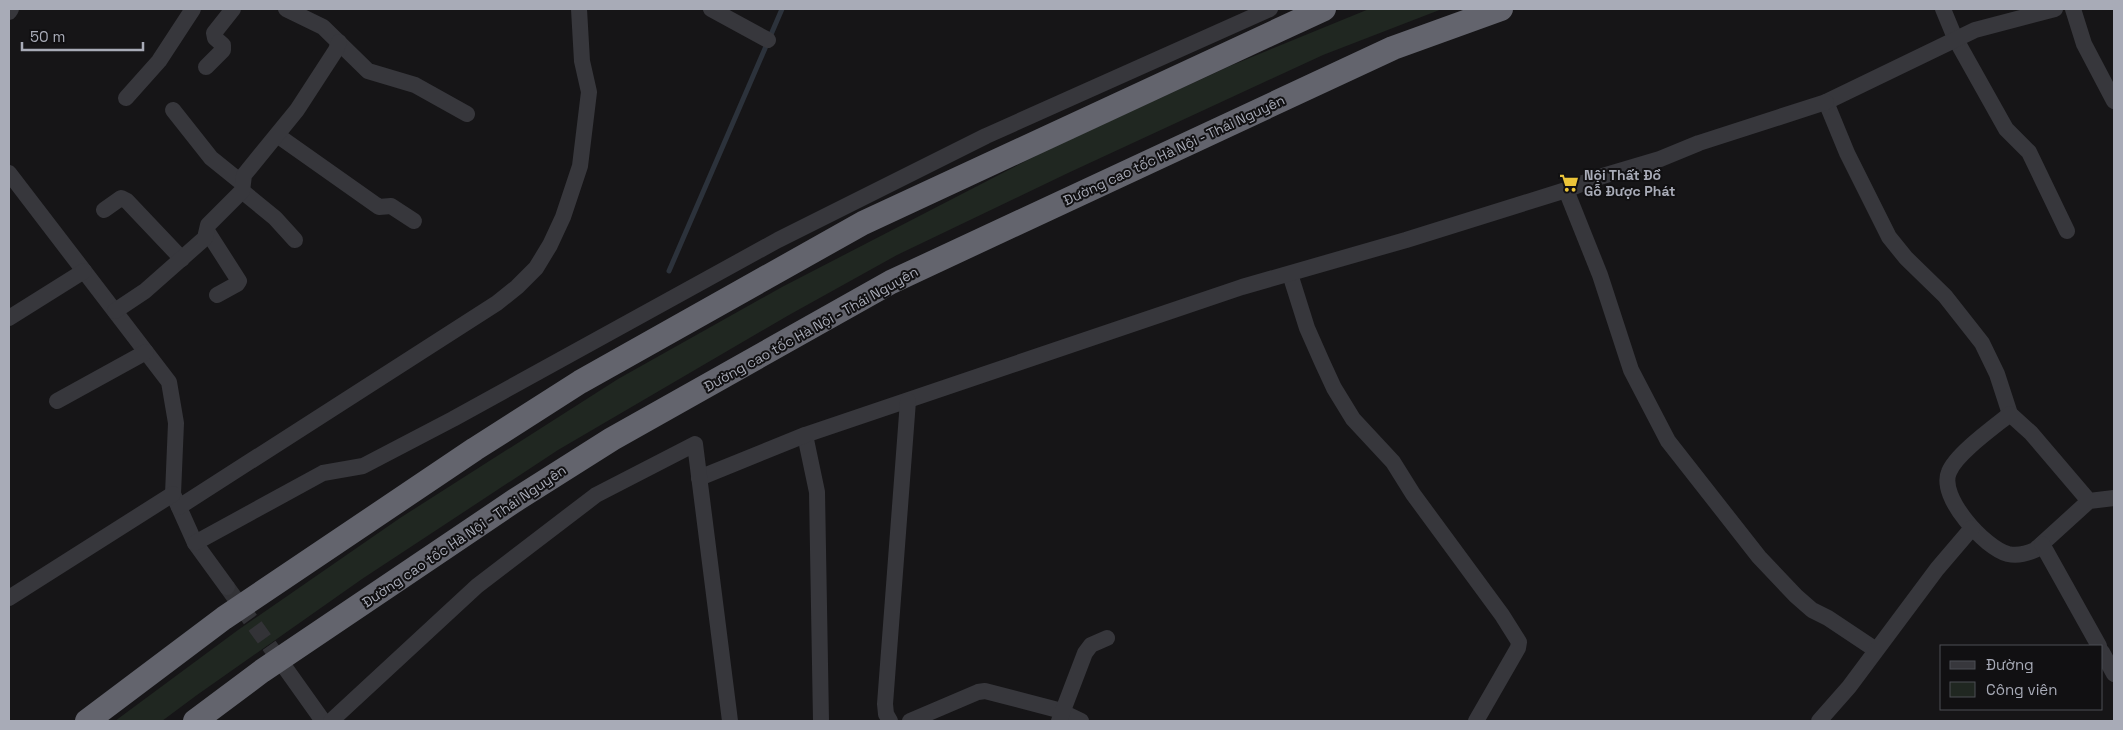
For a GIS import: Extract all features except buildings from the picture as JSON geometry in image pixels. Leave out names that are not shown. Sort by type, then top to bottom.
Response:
[{"type":"highway","points":[[87,721],[224,618],[475,449],[580,382],[863,224],[1324,9]]},
{"type":"highway","name":"Đường cao tốc Hà Nội - Thái Nguyên","points":[[195,721],[262,671],[514,501],[596,449],[891,282],[1393,48],[1501,9]]},
{"type":"street","points":[[9,12],[12,9]]},
{"type":"street","points":[[126,98],[159,61],[193,9]]},
{"type":"street","points":[[206,67],[223,50],[223,46],[214,33],[233,9]]},
{"type":"street","points":[[286,9],[323,27],[368,71],[415,85],[467,114]]},
{"type":"street","points":[[9,598],[176,501],[497,303],[518,287],[536,268],[550,246],[563,217],[580,166],[589,92],[582,61],[579,9]]},
{"type":"street","points":[[711,9],[768,40]]},
{"type":"street","points":[[195,543],[322,473],[363,466],[453,420],[778,240],[986,136],[1270,9]]},
{"type":"street","points":[[1943,9],[1955,38],[2006,129],[2029,152],[2067,231]]},
{"type":"street","points":[[699,478],[805,435],[908,402],[1242,287],[1406,240],[1566,190],[1596,178],[1660,159],[1699,143],[1826,102],[1974,30],[2055,9]]},
{"type":"street","points":[[2073,9],[2084,44],[2114,101]]},
{"type":"street","points":[[115,311],[145,291],[182,260],[204,238],[208,225],[242,187],[244,174],[297,110],[336,50],[339,42]]},
{"type":"street","points":[[1826,102],[1854,168],[1889,237],[1906,258],[1945,296],[1982,342],[2010,414],[2031,432],[2089,501]]},
{"type":"street","points":[[172,110],[211,158],[275,218],[295,240]]},
{"type":"street","points":[[277,135],[379,207],[391,206],[414,221]]},
{"type":"street","points":[[9,172],[169,382],[176,424],[176,501],[195,543],[227,588]]},
{"type":"street","points":[[1566,190],[1600,275],[1631,370],[1668,441],[1759,556],[1796,596],[1812,610],[1828,618],[1876,650]]},
{"type":"street","points":[[104,210],[121,198],[127,201],[182,260]]},
{"type":"street","points":[[207,231],[239,281],[217,295]]},
{"type":"street","points":[[9,318],[84,271]]},
{"type":"street","points":[[1290,274],[1307,328],[1334,388],[1353,419],[1393,462],[1413,494],[1502,615],[1518,642],[1518,648],[1476,721]]},
{"type":"street","points":[[57,401],[146,352]]},
{"type":"street","points":[[890,721],[886,714],[885,704],[908,402]]},
{"type":"street","points":[[2010,414],[1970,446],[1949,470],[1946,480],[1952,498],[1972,528],[1994,548],[2009,554],[2024,554],[2034,550],[2089,501],[2114,498]]},
{"type":"street","points":[[805,435],[817,492],[821,721]]},
{"type":"street","points":[[331,721],[476,586],[596,495],[695,444],[730,721]]},
{"type":"street","points":[[1819,721],[1876,650],[1906,607],[1972,528]]},
{"type":"street","points":[[2042,544],[2098,645]]},
{"type":"street","points":[[1060,717],[1085,653],[1091,645],[1107,638]]},
{"type":"street","points":[[2103,654],[2114,674]]},
{"type":"street","points":[[280,662],[323,721]]},
{"type":"street","points":[[910,721],[978,692],[985,691],[1060,717],[1081,721]]},
{"type":"green space","points":[[1369,9],[1442,9],[1323,55],[1068,173],[897,255],[789,315],[558,450],[362,579],[162,721],[115,721],[238,630],[400,518],[618,379],[782,287],[1045,151],[1230,66]]},
{"type":"waterway","points":[[669,271],[782,9]]},
{"type":"tunnel","points":[[227,587],[281,662]]},
{"type":"place","name":"Nội Thất Đồ Gỗ Được Phát","points":[[1569,183]]}]
